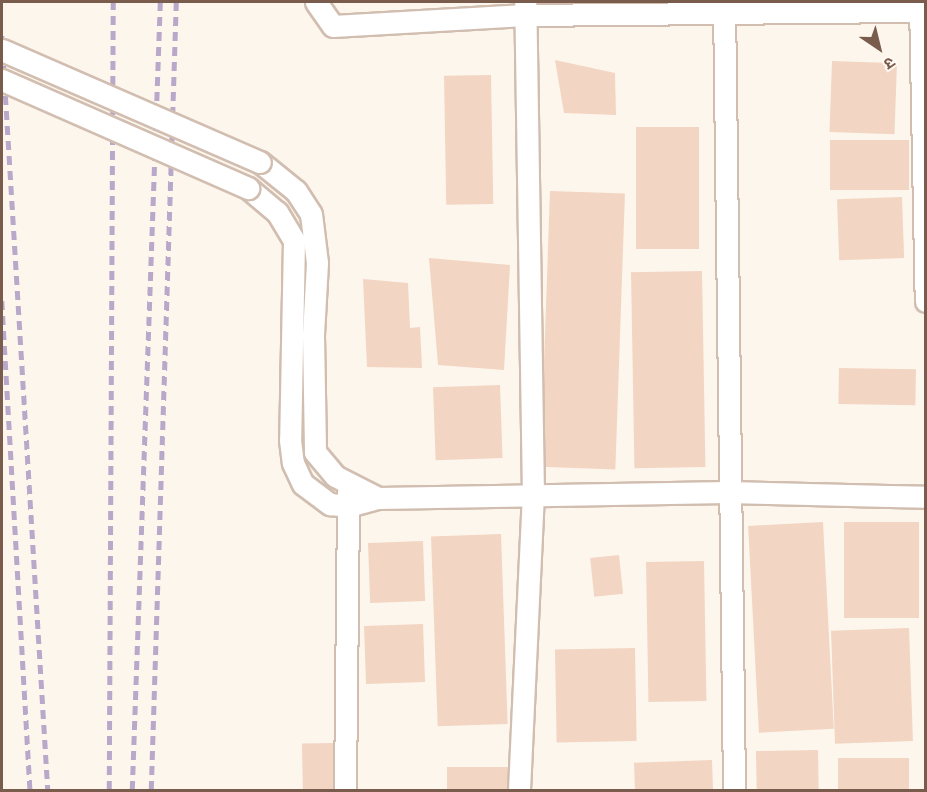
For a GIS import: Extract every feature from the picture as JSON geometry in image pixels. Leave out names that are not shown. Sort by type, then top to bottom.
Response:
[{"type":"street","points":[[316,2],[333,26],[525,8],[922,8],[926,301]]},
{"type":"street","points":[[519,790],[533,495],[525,8]]},
{"type":"street","points":[[724,9],[728,492],[734,790]]},
{"type":"street","points":[[2,50],[260,162],[296,191],[311,214],[317,263],[313,335],[315,452],[327,469],[378,498]]},
{"type":"street","points":[[2,80],[248,188],[277,212],[294,240],[290,440],[294,463],[303,484],[330,504],[348,506],[378,498],[728,492],[926,497]]},
{"type":"street","points":[[345,790],[348,482]]},
{"type":"building","points":[[555,60],[615,73],[616,115],[564,113]]},
{"type":"building","points":[[832,61],[897,63],[894,134],[830,132]]},
{"type":"building","points":[[491,75],[493,204],[446,205],[444,76]]},
{"type":"building","points":[[636,127],[699,127],[699,249],[636,249]]},
{"type":"building","points":[[830,140],[909,140],[909,190],[830,190]]},
{"type":"building","points":[[550,191],[625,194],[615,469],[540,467]]},
{"type":"building","points":[[902,197],[904,258],[839,260],[837,199]]},
{"type":"building","points":[[429,258],[510,265],[504,370],[438,365]]},
{"type":"building","points":[[702,271],[705,467],[634,468],[631,272]]},
{"type":"building","points":[[363,279],[408,283],[410,328],[420,327],[422,368],[367,367]]},
{"type":"building","points":[[839,368],[916,369],[915,405],[838,404]]},
{"type":"building","points":[[500,385],[503,458],[436,460],[433,387]]},
{"type":"building","points":[[823,522],[834,729],[759,733],[748,526]]},
{"type":"building","points":[[844,522],[919,522],[919,618],[844,618]]},
{"type":"building","points":[[501,534],[508,724],[438,726],[431,536]]},
{"type":"building","points":[[423,541],[425,601],[370,603],[368,543]]},
{"type":"building","points":[[619,555],[623,594],[594,597],[590,558]]},
{"type":"building","points":[[704,561],[706,701],[648,702],[646,562]]},
{"type":"building","points":[[423,624],[425,682],[366,684],[364,626]]},
{"type":"building","points":[[909,628],[913,741],[835,744],[831,631]]},
{"type":"building","points":[[635,648],[637,741],[557,742],[555,649]]},
{"type":"building","points":[[337,743],[338,790],[303,790],[302,744]]},
{"type":"building","points":[[818,750],[819,790],[757,790],[756,751]]},
{"type":"building","points":[[838,758],[909,758],[909,790],[838,790]]},
{"type":"building","points":[[712,760],[713,790],[635,790],[634,763]]},
{"type":"building","points":[[447,767],[509,767],[509,790],[447,790]]},
{"type":"railway","points":[[109,790],[113,2]]},
{"type":"railway","points":[[132,790],[160,2]]},
{"type":"railway","points":[[151,790],[176,2]]},
{"type":"railway","points":[[2,36],[48,790]]},
{"type":"railway","points":[[2,301],[30,790]]}]
